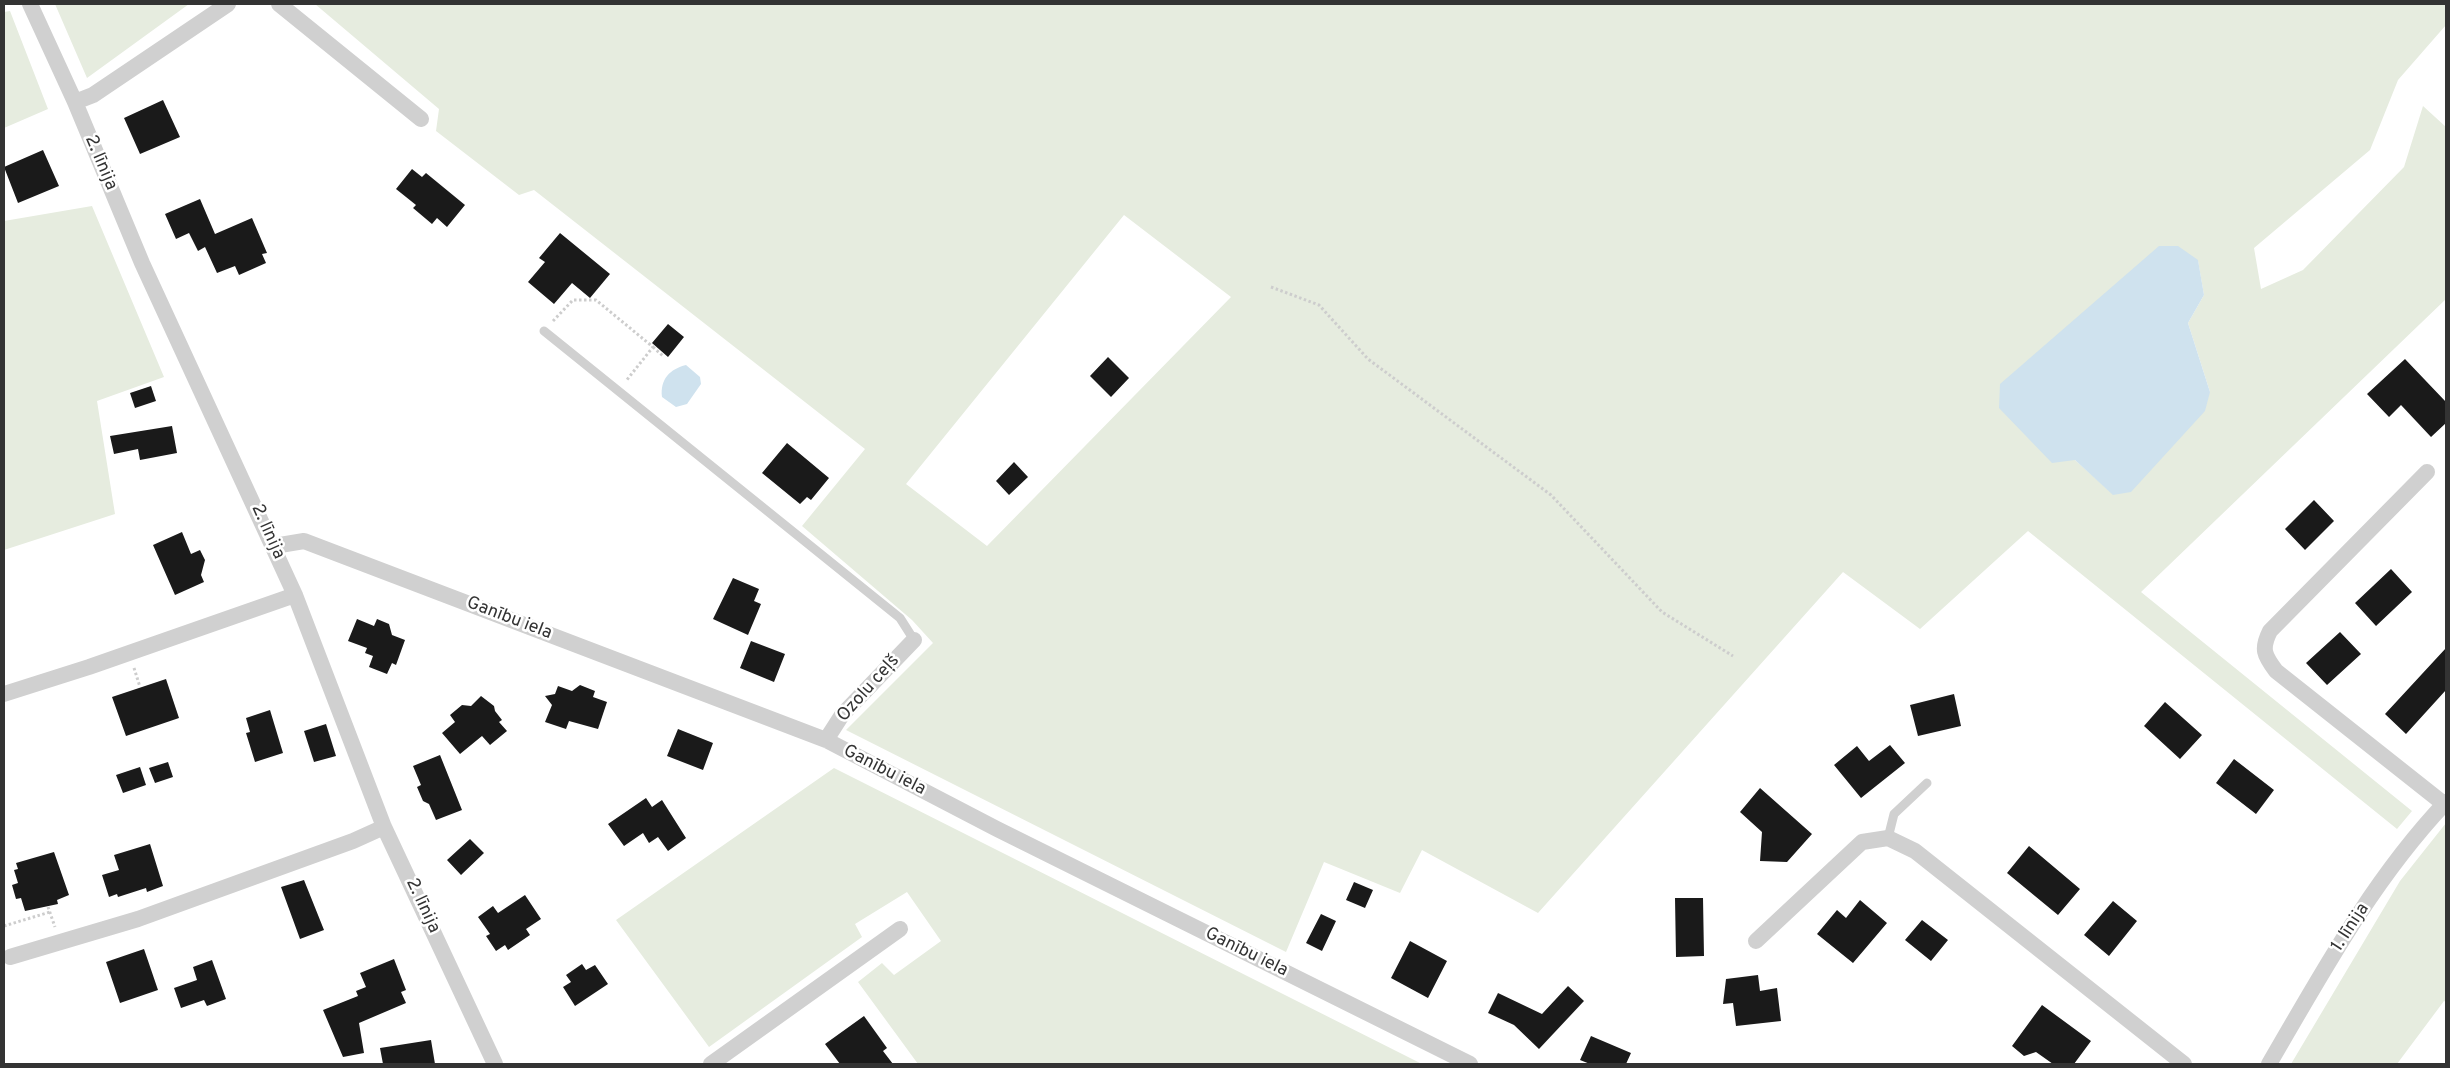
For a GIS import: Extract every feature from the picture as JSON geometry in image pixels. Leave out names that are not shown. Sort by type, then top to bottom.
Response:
[{"type":"street","name":"2. līnija","points":[[30,4],[75,102],[142,263],[274,546],[295,595],[384,826],[495,1064]]},
{"type":"street","points":[[75,102],[93,95],[228,4]]},
{"type":"street","points":[[279,4],[421,119]]},
{"type":"street","points":[[2426,472],[2270,631],[2265,642],[2265,657],[2276,670],[2445,803]]},
{"type":"street","name":"Ganību iela","points":[[274,546],[304,541],[826,740],[996,829],[1470,1064]]},
{"type":"street","points":[[4,694],[90,667],[295,595]]},
{"type":"street","name":"Ozolu ceļš","points":[[826,740],[842,715],[914,640]]},
{"type":"street","name":"1. līnija","points":[[2269,1064],[2340,943],[2396,861],[2445,803]]},
{"type":"street","points":[[7,958],[138,919],[353,841],[384,826]]},
{"type":"street","points":[[1756,942],[1862,842],[1888,838],[1915,852],[2184,1064]]},
{"type":"street","points":[[711,1064],[900,929]]},
{"type":"lane","points":[[544,330],[617,391],[900,618],[914,640]]},
{"type":"lane","points":[[1888,838],[1894,814],[1927,783]]},
{"type":"path","points":[[1271,287],[1318,305],[1368,359],[1551,495],[1662,612],[1733,656]]},
{"type":"path","points":[[544,330],[572,300],[596,300],[663,356]]},
{"type":"path","points":[[617,391],[653,348]]},
{"type":"path","points":[[4,926],[50,912]]},
{"type":"shaded area","points":[[55,4],[189,4],[87,78]]},
{"type":"shaded area","points":[[315,4],[2446,4],[2446,25],[2398,80],[2370,150],[2254,248],[2261,289],[2303,270],[2404,167],[2423,106],[2446,127],[2446,299],[2141,592],[2412,811],[2397,829],[2028,531],[1920,629],[1843,572],[1538,913],[1422,850],[1400,893],[1324,862],[1286,952],[846,730],[933,643],[912,620],[802,526],[865,449],[534,190],[519,195],[436,131],[439,109]],"holes":[[[1124,215],[1231,297],[987,546],[906,484]],[[2198,261],[2204,295],[2188,323],[2210,392],[2113,494],[2075,460]]]},
{"type":"shaded area","points":[[10,11],[48,109],[4,128],[4,12]]},
{"type":"shaded area","points":[[92,206],[164,377],[97,401],[115,514],[4,550],[4,221]]},
{"type":"shaded area","points":[[834,768],[1422,1064],[918,1064],[858,982],[882,963],[894,975],[941,941],[907,892],[855,924],[862,937],[709,1047],[616,920]]},
{"type":"shaded area","points":[[2446,823],[2446,1002],[2444,1001],[2397,1064],[2291,1064],[2400,881]]},
{"type":"water","points":[[2159,246],[2178,246],[2198,260],[2204,295],[2188,323],[2210,392],[2205,411],[2131,492],[2113,495],[2075,460],[2052,463],[1999,408],[2000,384]]},
{"type":"water","points":[[686,365],[700,377],[701,384],[687,404],[676,407],[662,397],[664,380],[675,369]]},
{"type":"building","points":[[163,100],[180,137],[140,154],[124,118]]},
{"type":"building","points":[[43,150],[59,186],[18,203],[4,167]]},
{"type":"building","points":[[412,169],[422,177],[426,173],[465,205],[447,227],[437,218],[432,224],[413,208],[416,205],[396,189]]},
{"type":"building","points":[[200,199],[215,234],[252,218],[267,253],[262,254],[266,263],[239,275],[235,266],[217,273],[205,247],[198,251],[189,233],[176,239],[165,214]]},
{"type":"building","points":[[560,233],[610,274],[590,298],[572,283],[554,304],[528,282],[545,262],[539,258]]},
{"type":"building","points":[[668,324],[684,337],[668,357],[652,343]]},
{"type":"building","points":[[1108,357],[1129,378],[1111,397],[1090,376]]},
{"type":"building","points":[[2405,359],[2446,402],[2446,423],[2431,437],[2401,405],[2389,417],[2367,394]]},
{"type":"building","points":[[151,386],[156,401],[135,408],[130,393]]},
{"type":"building","points":[[172,426],[177,453],[140,460],[138,449],[114,454],[110,436]]},
{"type":"building","points":[[787,443],[829,478],[811,500],[807,497],[800,504],[762,473]]},
{"type":"building","points":[[1014,462],[1028,477],[1009,495],[996,481]]},
{"type":"building","points":[[2314,500],[2334,521],[2305,550],[2285,529]]},
{"type":"building","points":[[182,532],[191,554],[200,550],[205,560],[201,575],[204,582],[175,595],[153,545]]},
{"type":"building","points":[[2391,569],[2412,592],[2376,626],[2355,603]]},
{"type":"building","points":[[733,578],[759,589],[754,601],[761,604],[748,635],[713,619]]},
{"type":"building","points":[[357,619],[374,626],[377,619],[389,624],[392,635],[405,640],[396,665],[392,663],[387,674],[369,667],[373,656],[365,653],[367,648],[348,641]]},
{"type":"building","points":[[2340,632],[2361,654],[2327,685],[2306,663]]},
{"type":"building","points":[[751,641],[785,654],[774,682],[740,668]]},
{"type":"building","points":[[2446,648],[2446,690],[2406,734],[2385,714]]},
{"type":"building","points":[[166,679],[179,718],[126,736],[112,697]]},
{"type":"building","points":[[580,685],[595,691],[593,697],[607,702],[598,729],[569,721],[566,729],[545,722],[552,705],[545,696],[555,694],[558,686],[572,691]]},
{"type":"building","points":[[1954,694],[1961,726],[1918,736],[1910,705]]},
{"type":"building","points":[[481,696],[494,706],[495,711],[502,720],[499,722],[507,731],[490,745],[482,736],[460,754],[442,733],[455,722],[450,715],[462,705],[471,706]]},
{"type":"building","points":[[2165,702],[2202,735],[2180,759],[2144,726]]},
{"type":"building","points":[[270,710],[283,753],[255,762],[246,733],[250,732],[246,718]]},
{"type":"building","points":[[326,724],[336,756],[314,762],[304,731]]},
{"type":"building","points":[[678,729],[713,743],[703,770],[667,756]]},
{"type":"building","points":[[1890,745],[1905,763],[1861,798],[1834,765],[1857,746],[1869,761]]},
{"type":"building","points":[[440,755],[462,810],[436,820],[429,804],[423,801],[417,787],[421,785],[413,766]]},
{"type":"building","points":[[2234,759],[2274,790],[2256,814],[2216,783]]},
{"type":"building","points":[[168,762],[173,777],[155,783],[149,768]]},
{"type":"building","points":[[140,767],[146,785],[123,793],[116,775]]},
{"type":"building","points":[[1760,788],[1812,834],[1787,862],[1760,861],[1762,832],[1740,812]]},
{"type":"building","points":[[646,798],[652,807],[662,800],[686,838],[668,851],[658,837],[649,843],[643,833],[624,846],[608,824]]},
{"type":"building","points":[[470,839],[484,853],[461,875],[447,860]]},
{"type":"building","points":[[150,844],[163,886],[147,892],[146,888],[118,897],[117,894],[109,897],[102,875],[119,870],[114,855]]},
{"type":"building","points":[[2029,846],[2080,889],[2058,915],[2007,873]]},
{"type":"building","points":[[54,852],[69,895],[57,900],[58,904],[25,911],[21,898],[16,899],[12,885],[18,883],[14,870],[18,869],[16,863]]},
{"type":"building","points":[[304,880],[324,930],[300,939],[281,887]]},
{"type":"building","points":[[1354,882],[1373,890],[1365,908],[1346,900]]},
{"type":"building","points":[[525,895],[541,919],[526,929],[530,935],[508,950],[505,945],[496,951],[486,936],[490,934],[478,917],[493,906],[498,913]]},
{"type":"building","points":[[1675,898],[1703,898],[1704,956],[1676,957]]},
{"type":"building","points":[[1860,900],[1887,923],[1853,963],[1817,934],[1837,910],[1846,918]]},
{"type":"building","points":[[2113,901],[2137,921],[2109,956],[2084,935]]},
{"type":"building","points":[[1321,914],[1336,921],[1322,951],[1306,943]]},
{"type":"building","points":[[1922,920],[1948,940],[1931,961],[1905,940]]},
{"type":"building","points":[[1410,941],[1447,961],[1428,998],[1391,978]]},
{"type":"building","points":[[144,949],[158,990],[120,1003],[106,962]]},
{"type":"building","points":[[394,959],[406,990],[401,992],[406,1003],[359,1023],[364,1053],[343,1057],[323,1010],[358,996],[356,991],[366,987],[360,973]]},
{"type":"building","points":[[212,960],[226,999],[207,1006],[204,1000],[181,1008],[174,988],[197,980],[193,967]]},
{"type":"building","points":[[582,964],[586,970],[595,965],[608,984],[575,1006],[563,987],[571,982],[566,975]]},
{"type":"building","points":[[1758,975],[1760,991],[1777,988],[1781,1021],[1736,1026],[1733,1003],[1723,1004],[1726,979]]},
{"type":"building","points":[[1568,986],[1584,1001],[1539,1049],[1514,1025],[1488,1013],[1498,993],[1542,1014]]},
{"type":"building","points":[[2042,1005],[2091,1041],[2074,1064],[2053,1064],[2036,1052],[2024,1056],[2012,1046]]},
{"type":"building","points":[[864,1016],[887,1048],[883,1051],[893,1064],[840,1064],[825,1044]]},
{"type":"building","points":[[1591,1036],[1631,1053],[1626,1064],[1590,1064],[1580,1060]]},
{"type":"building","points":[[431,1040],[435,1064],[383,1064],[380,1048]]}]
